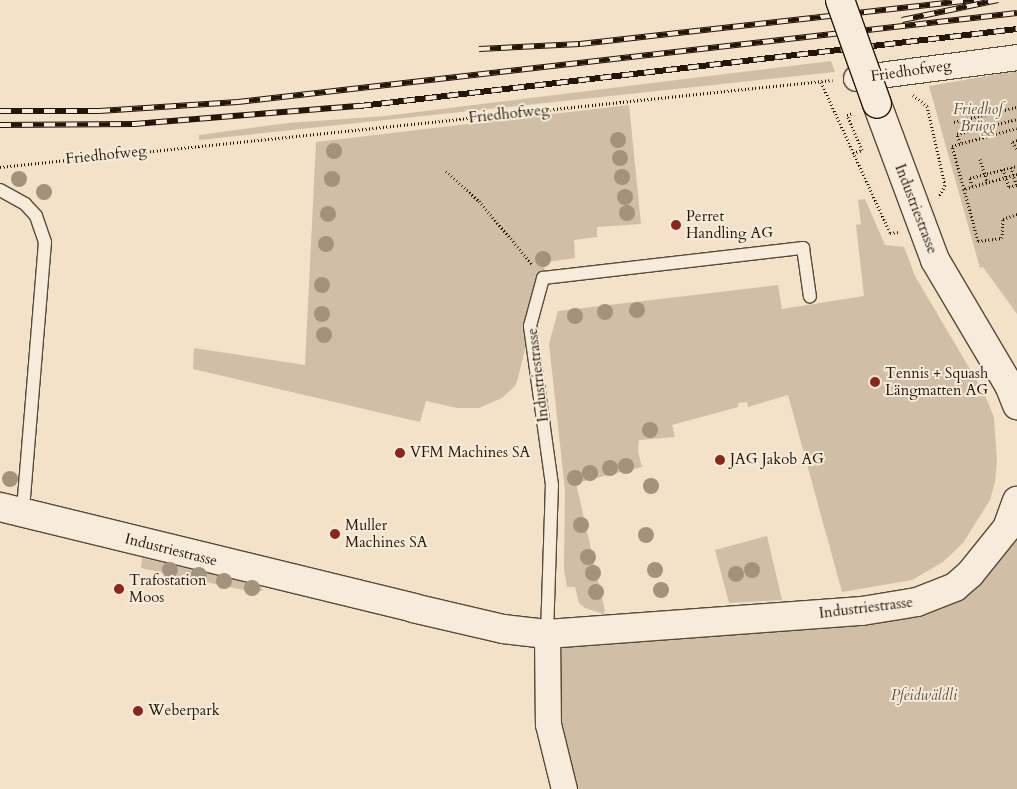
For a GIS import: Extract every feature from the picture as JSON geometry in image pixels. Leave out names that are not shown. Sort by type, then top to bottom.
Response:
[{"type":"main road","name":"Industriestrasse","points":[[840,0],[867,108],[949,286],[1009,385],[1017,405]]},
{"type":"main road","name":"Industriestrasse","points":[[11,509],[503,629],[547,634],[862,611],[917,602],[955,587],[970,574],[1007,528],[1017,502]]},
{"type":"street","name":"Friedhofweg","points":[[856,78],[1017,57]]},
{"type":"street","points":[[547,634],[548,724],[564,789]]},
{"type":"lane","points":[[0,190],[25,204],[36,216],[45,242],[11,509]]},
{"type":"lane","points":[[543,278],[803,248],[810,297]]},
{"type":"lane","name":"Industriestrasse","points":[[543,278],[530,326],[552,485],[547,634]]},
{"type":"path","name":"Friedhofweg","points":[[0,167],[856,78]]},
{"type":"path","points":[[821,82],[890,233],[920,225]]},
{"type":"path","points":[[954,122],[1017,106]]},
{"type":"path","points":[[853,153],[862,150],[847,115],[867,108]]},
{"type":"path","points":[[960,143],[957,134],[1017,119]]},
{"type":"path","points":[[1017,128],[952,146],[978,241],[1002,238],[1003,219],[1017,214]]},
{"type":"path","points":[[1017,140],[1012,142],[1017,149]]},
{"type":"path","points":[[980,159],[987,182]]},
{"type":"path","points":[[972,186],[970,178],[1017,166]]},
{"type":"path","points":[[1001,170],[1009,187],[1017,185],[1015,174],[1011,167]]},
{"type":"path","points":[[446,171],[479,201],[543,278]]},
{"type":"path","points":[[992,172],[995,180]]},
{"type":"path","points":[[964,189],[1015,174]]},
{"type":"path","points":[[977,176],[979,184]]},
{"type":"green space","points":[[831,61],[835,72],[199,140],[199,135],[288,123],[385,116]]},
{"type":"green space","name":"Friedhof Brügg","points":[[1017,71],[1017,314],[983,267],[980,268],[929,86]]},
{"type":"green space","points":[[629,105],[641,224],[597,227],[597,237],[574,240],[575,258],[546,262],[518,378],[515,386],[502,398],[479,408],[457,408],[426,401],[420,422],[193,369],[194,348],[305,365],[316,142]]},
{"type":"green space","points":[[865,199],[885,245],[904,247],[915,276],[984,393],[994,417],[997,461],[995,482],[990,500],[963,543],[943,562],[912,580],[842,592],[788,395],[748,407],[747,402],[738,403],[738,407],[672,425],[675,437],[639,440],[638,452],[642,467],[576,483],[605,611],[603,614],[585,608],[579,603],[575,587],[567,587],[564,569],[565,490],[549,344],[558,311],[778,285],[782,309],[864,296],[856,225],[861,224],[858,200]]},
{"type":"green space","name":"Pfeidwäldli","points":[[1017,501],[1017,789],[564,789],[547,634],[938,596]]},
{"type":"green space","points":[[767,536],[782,600],[729,603],[715,550]]},
{"type":"green space","points":[[142,558],[260,585],[263,590],[257,593],[141,568]]},
{"type":"railway","points":[[479,49],[580,44],[975,0]]},
{"type":"railway","points":[[902,20],[998,0]]},
{"type":"railway","points":[[0,111],[99,111],[238,102],[1017,13]]},
{"type":"railway","points":[[0,125],[134,124],[360,106],[1017,29]]},
{"type":"place","name":"Perret Handling AG","points":[[676,225]]},
{"type":"place","name":"Tennis + Squash Längmatten AG","points":[[875,382]]},
{"type":"place","name":"VFM Machines SA","points":[[400,453]]},
{"type":"place","name":"JAG Jakob AG","points":[[720,460]]},
{"type":"place","name":"Muller Machines SA","points":[[335,534]]},
{"type":"place","name":"Trafostation Moos","points":[[119,589]]},
{"type":"place","name":"Weberpark","points":[[138,711]]}]
